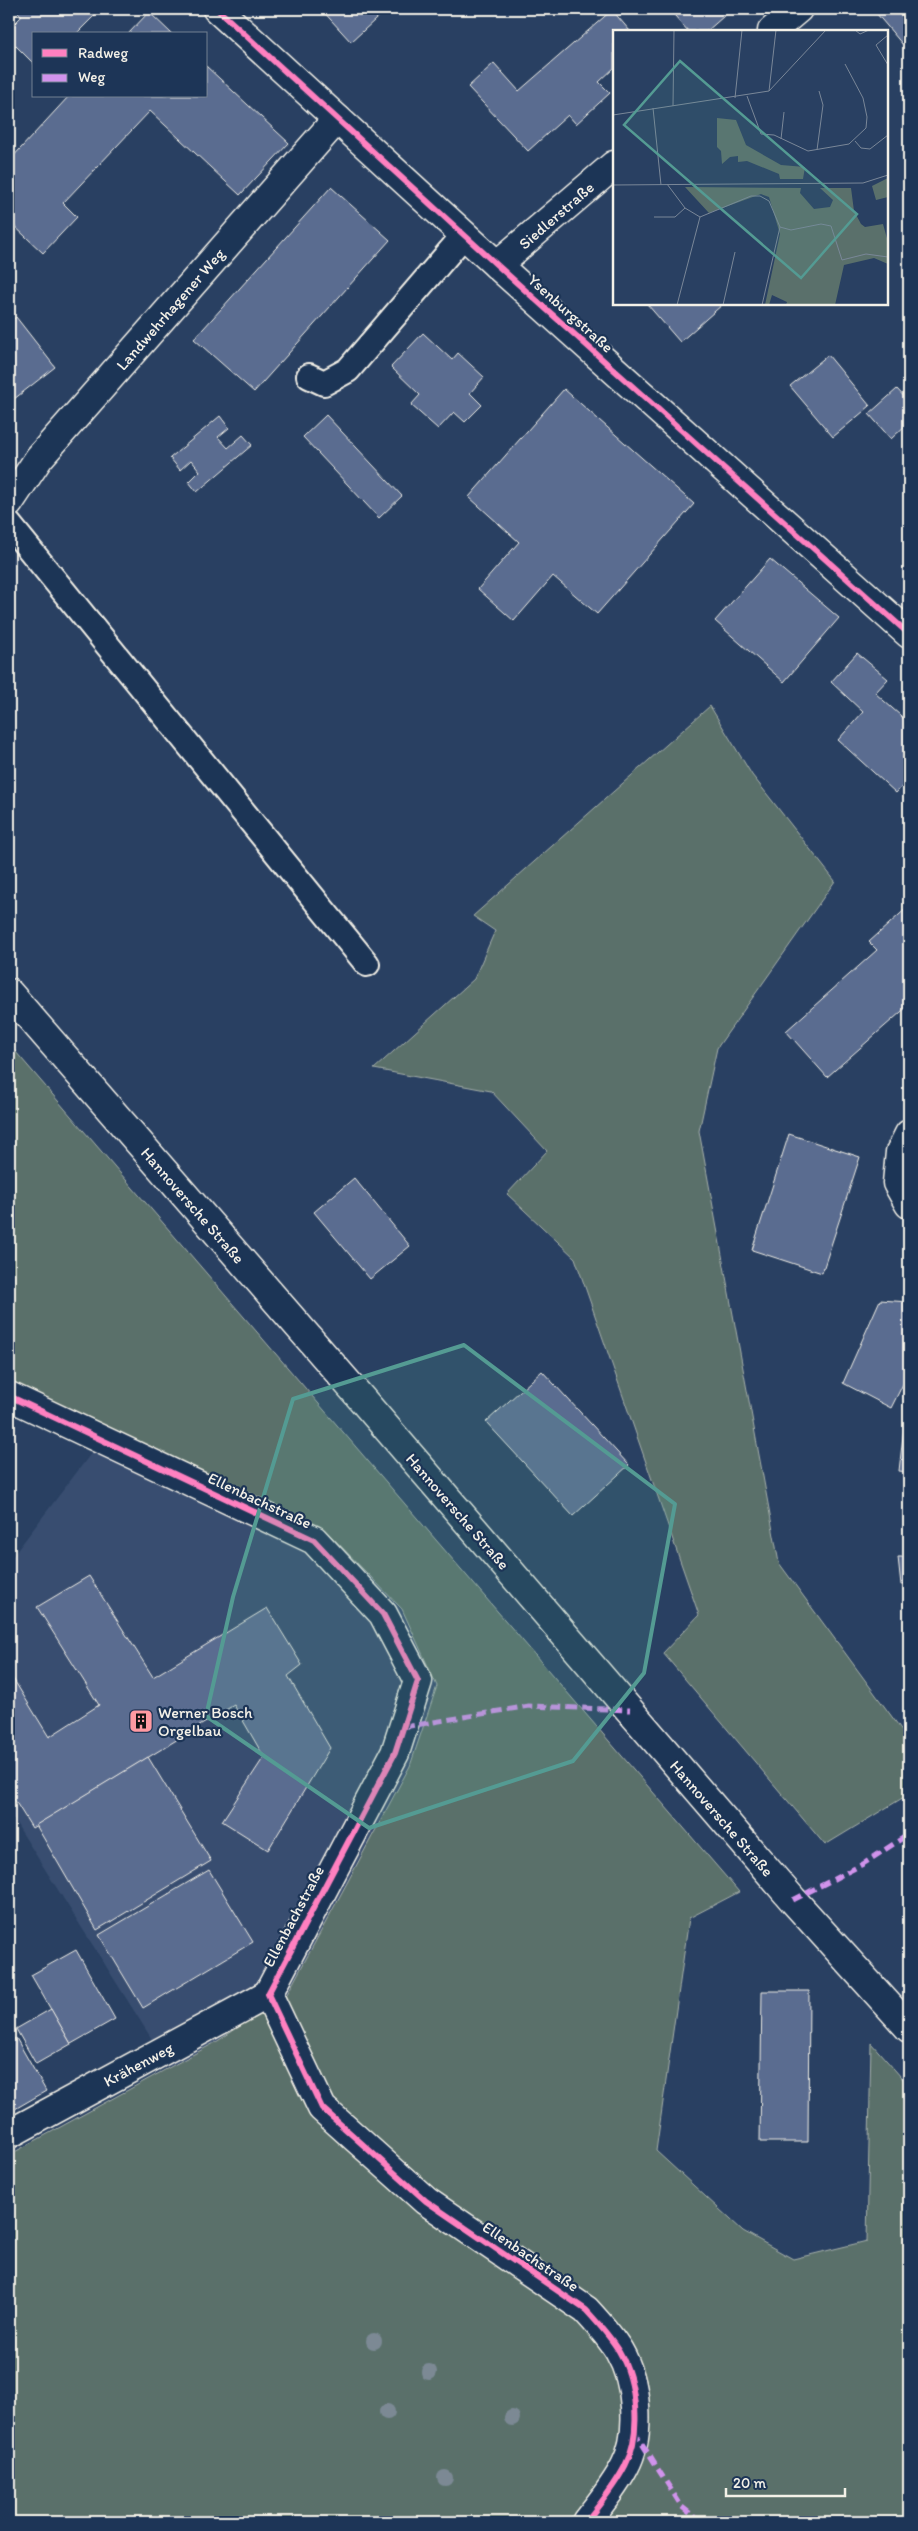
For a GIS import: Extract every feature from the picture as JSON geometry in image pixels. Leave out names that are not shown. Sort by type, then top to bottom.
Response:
[{"type":"street","name":"Ysenburgstraße","points":[[217,9],[497,265],[909,634]]},
{"type":"street","points":[[773,30],[798,9]]},
{"type":"street","name":"Landwehrhagener Weg","points":[[9,503],[39,458],[338,119]]},
{"type":"street","name":"Siedlerstraße","points":[[497,265],[613,166]]},
{"type":"street","name":"Hannoversche Straße","points":[[9,993],[360,1397],[792,1900],[909,2028]]},
{"type":"street","points":[[909,1134],[900,1152],[897,1183],[909,1204]]},
{"type":"street","name":"Ellenbachstraße","points":[[9,1396],[314,1540],[383,1614],[418,1680],[395,1753],[268,1994],[322,2108],[426,2201],[586,2310],[605,2330],[620,2353],[630,2378],[635,2405],[631,2449],[626,2465],[586,2522]]},
{"type":"street","name":"Krähenweg","points":[[9,2134],[268,1994]]},
{"type":"lane","points":[[309,376],[324,383],[348,370],[464,235]]},
{"type":"lane","points":[[9,524],[366,964]]},
{"type":"highlighted area","points":[[464,1345],[675,1504],[644,1673],[573,1761],[369,1828],[206,1716],[233,1597],[293,1399]]},
{"type":"shaded area","points":[[109,1430],[328,1533],[402,1609],[437,1686],[410,1766],[286,1996],[216,2042],[170,2068],[9,1812],[9,1561]]},
{"type":"green space","points":[[710,706],[752,775],[835,881],[717,1048],[699,1131],[779,1563],[909,1740],[909,1794],[825,1845],[663,1653],[699,1615],[575,1258],[507,1194],[547,1151],[491,1091],[374,1069],[474,979],[495,931],[473,916]]},
{"type":"green space","points":[[9,1044],[739,1892],[689,1918],[656,2151],[743,2231],[793,2259],[867,2241],[871,2043],[909,2086],[909,2522],[9,2522],[9,2155],[216,2042],[286,1996],[410,1766],[437,1686],[402,1609],[328,1533],[9,1382]]},
{"type":"building","points":[[15,9],[100,10],[78,32],[32,32],[32,62],[9,39],[9,29],[22,16]]},
{"type":"building","points":[[321,9],[387,9],[351,42]]},
{"type":"building","points":[[669,9],[732,9],[708,30],[687,30]]},
{"type":"building","points":[[882,9],[909,9],[909,52],[876,13]]},
{"type":"building","points":[[612,10],[629,30],[613,30],[613,69],[599,82],[610,93],[576,124],[568,115],[528,151],[468,87],[494,63],[519,91]]},
{"type":"building","points":[[149,12],[170,32],[130,32]]},
{"type":"building","points":[[208,68],[289,143],[240,195],[150,111],[63,203],[77,217],[43,253],[9,221],[9,161],[67,98],[208,98]]},
{"type":"building","points":[[331,187],[390,240],[254,392],[194,339]]},
{"type":"building","points":[[648,305],[722,305],[680,342]]},
{"type":"building","points":[[16,317],[55,367],[9,403],[9,323]]},
{"type":"building","points":[[423,333],[452,360],[458,353],[484,377],[470,393],[482,405],[465,422],[454,412],[438,429],[411,405],[420,395],[391,367]]},
{"type":"building","points":[[828,355],[870,406],[833,437],[790,386]]},
{"type":"building","points":[[564,389],[694,504],[597,614],[553,576],[514,621],[478,589],[519,542],[469,497]]},
{"type":"building","points":[[897,389],[909,402],[909,422],[891,439],[869,414]]},
{"type":"building","points":[[326,415],[402,496],[379,518],[303,437]]},
{"type":"building","points":[[220,416],[229,428],[218,437],[228,448],[243,435],[252,445],[197,492],[189,482],[200,471],[191,460],[180,470],[170,458]]},
{"type":"building","points":[[770,559],[839,618],[784,682],[715,621]]},
{"type":"building","points":[[857,653],[888,679],[875,693],[909,723],[909,779],[896,793],[838,740],[863,712],[831,682]]},
{"type":"building","points":[[909,906],[909,1005],[827,1077],[786,1031],[877,950],[869,942]]},
{"type":"building","points":[[789,1134],[860,1157],[822,1273],[752,1250]]},
{"type":"building","points":[[354,1178],[410,1246],[370,1279],[314,1212]]},
{"type":"building","points":[[880,1300],[909,1302],[909,1372],[891,1408],[843,1383]]},
{"type":"building","points":[[542,1371],[629,1465],[573,1516],[486,1422]]},
{"type":"building","points":[[904,1427],[909,1428],[909,1472],[899,1471]]},
{"type":"building","points":[[898,1557],[909,1557],[909,1584],[901,1585]]},
{"type":"building","name":"Werner Bosch Orgelbau","points":[[89,1576],[153,1677],[267,1608],[302,1665],[288,1676],[330,1748],[268,1850],[222,1821],[264,1757],[234,1705],[32,1828],[9,1791],[9,1672],[49,1737],[99,1705],[37,1607]]},
{"type":"building","points":[[148,1757],[211,1861],[97,1930],[36,1825]]},
{"type":"building","points":[[209,1870],[253,1942],[143,2008],[99,1935]]},
{"type":"building","points":[[76,1950],[115,2019],[71,2044],[31,1975]]},
{"type":"building","points":[[762,1991],[809,1991],[808,2142],[760,2142]]},
{"type":"building","points":[[51,2009],[71,2044],[36,2064],[16,2029]]},
{"type":"building","points":[[16,2038],[46,2091],[15,2109],[9,2098],[9,2042]]},
{"type":"marked path","points":[[404,1727],[529,1706],[630,1710]]},
{"type":"marked path","points":[[793,1900],[863,1864],[909,1834]]},
{"type":"marked path","points":[[634,2431],[682,2507],[701,2522]]},
{"type":"cycle path","points":[[217,9],[497,265],[909,634]]},
{"type":"cycle path","points":[[9,1396],[314,1540],[383,1614],[418,1681],[395,1753],[268,1994],[322,2108],[426,2201],[586,2310],[619,2351],[630,2378],[633,2393],[635,2408],[634,2439],[621,2473],[586,2522]]},
{"type":"place","name":"Werner Bosch Orgelbau","points":[[141,1721]]}]
